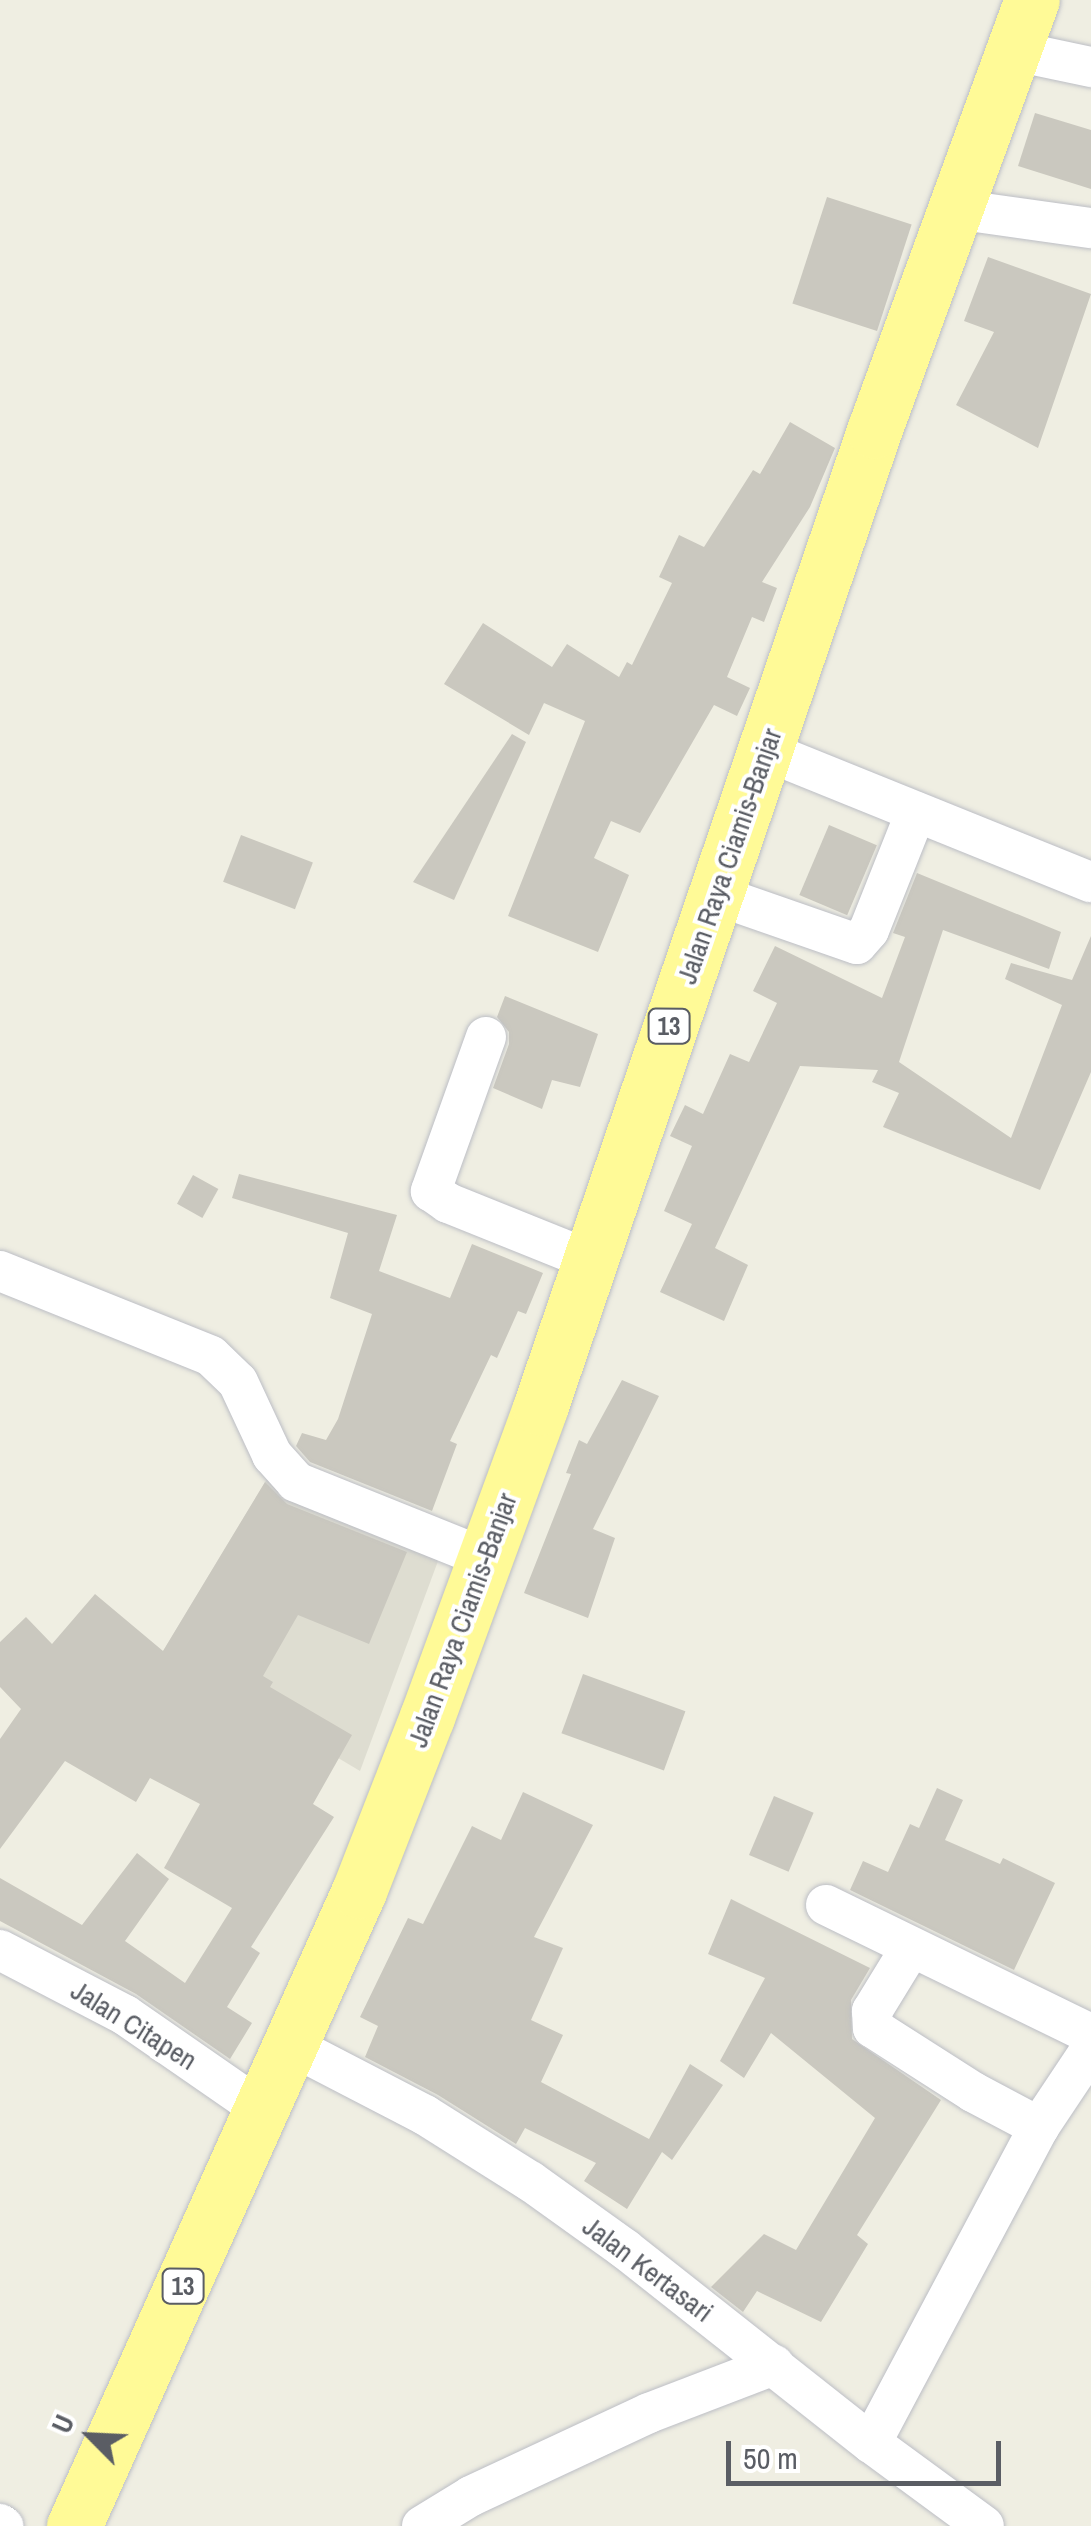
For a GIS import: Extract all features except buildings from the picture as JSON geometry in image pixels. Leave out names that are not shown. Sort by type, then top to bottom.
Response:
[{"type":"highway","name":"Jalan Raya Ciamis-Banjar","points":[[290,2045],[359,1891],[485,1558],[955,209],[1032,0]]},
{"type":"highway","name":"13","points":[[74,2526],[290,2045]]},
{"type":"street","points":[[1015,50],[1091,67]]},
{"type":"street","points":[[955,209],[1091,228]]},
{"type":"street","points":[[766,752],[1091,882]]},
{"type":"street","points":[[716,895],[857,944],[868,930],[916,812]]},
{"type":"street","points":[[486,1037],[430,1190],[448,1203],[590,1260]]},
{"type":"street","points":[[0,1271],[211,1356],[238,1382],[272,1455],[296,1482],[485,1558]]},
{"type":"street","points":[[826,1905],[910,1950],[1091,2034]]},
{"type":"street","name":"Jalan Citapen","points":[[0,1950],[100,2000],[262,2110]]},
{"type":"street","points":[[910,1950],[872,2011],[873,2028],[958,2083],[1039,2126]]},
{"type":"street","name":"Jalan Kertasari","points":[[290,2045],[425,2116],[530,2182],[625,2248],[871,2443],[984,2526]]},
{"type":"street","points":[[871,2443],[1039,2126],[1091,2050]]},
{"type":"street","points":[[422,2526],[471,2496],[648,2413],[774,2365]]},
{"type":"shaded area","points":[[267,1479],[441,1553],[360,1771],[162,1653]]}]
